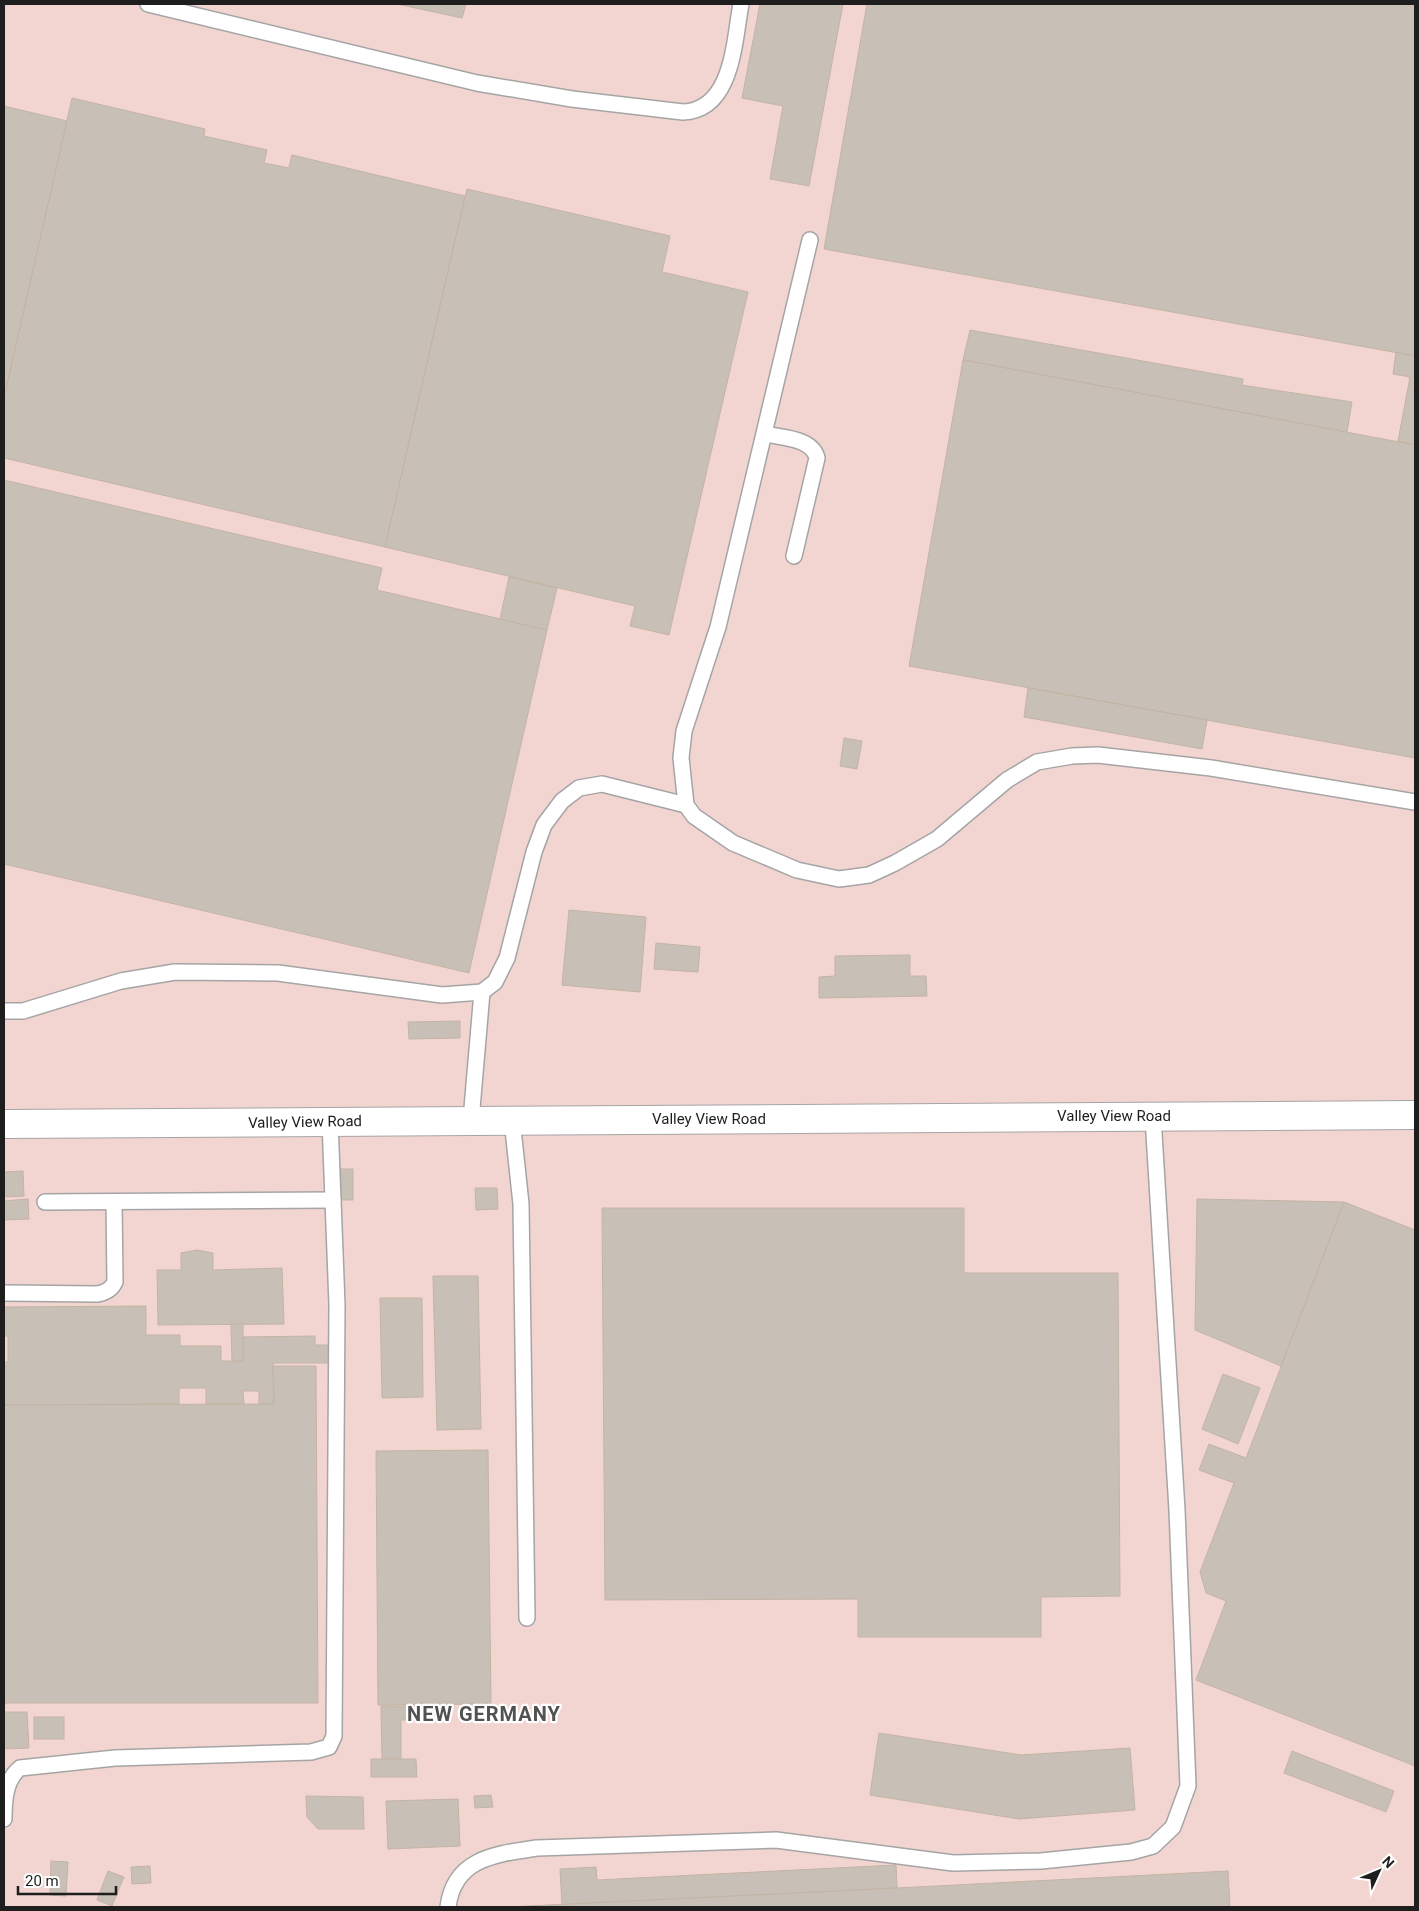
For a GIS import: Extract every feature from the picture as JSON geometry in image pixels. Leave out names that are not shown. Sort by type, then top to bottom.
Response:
[{"type":"street","name":"Valley View Road","points":[[4,1124],[1415,1115]]},
{"type":"lane","points":[[148,4],[477,84],[572,99],[683,112],[696,111],[710,104],[722,86],[729,68],[741,4]]},
{"type":"lane","points":[[686,805],[681,758],[684,731],[718,627],[766,434],[810,240]]},
{"type":"lane","points":[[766,434],[808,444],[814,448],[817,458],[794,556]]},
{"type":"lane","points":[[4,1011],[23,1011],[121,980],[175,972],[278,973],[442,995],[482,992],[495,982],[507,958],[534,852],[544,825],[562,801],[579,788],[602,784],[686,805],[708,827],[733,843],[797,870],[839,879],[869,875],[895,863],[937,839],[1008,780],[1030,766],[1037,762],[1072,756],[1098,756],[1211,768],[1415,802]]},
{"type":"lane","points":[[471,1120],[482,992]]},
{"type":"lane","points":[[448,1907],[450,1892],[459,1875],[469,1867],[498,1854],[537,1848],[776,1840],[953,1863],[1041,1861],[1131,1852],[1153,1846],[1166,1836],[1180,1812],[1188,1786],[1188,1777],[1177,1510],[1154,1116]]},
{"type":"lane","points":[[512,1120],[521,1204],[527,1618]]},
{"type":"lane","points":[[4,1819],[4,1800],[12,1775],[20,1768],[115,1758],[311,1752],[329,1747],[334,1736],[338,1305],[330,1121]]},
{"type":"lane","points":[[45,1202],[332,1200]]},
{"type":"lane","points":[[4,1293],[105,1293],[115,1282],[114,1202]]},
{"type":"shaded area","points":[[4,4],[1415,4],[1415,1907],[4,1907]]},
{"type":"building","points":[[397,4],[466,4],[462,18]]},
{"type":"building","points":[[760,4],[843,4],[809,186],[770,179],[783,106],[742,98]]},
{"type":"building","points":[[867,4],[1415,4],[1415,356],[824,249]]},
{"type":"building","points":[[72,98],[205,129],[204,136],[267,150],[264,163],[289,168],[292,155],[465,196],[385,547],[4,458],[4,397]]},
{"type":"building","points":[[4,106],[67,121],[4,397]]},
{"type":"building","points":[[467,189],[670,236],[662,272],[748,292],[669,635],[630,626],[635,606],[385,547]]},
{"type":"building","points":[[970,330],[1243,379],[1242,385],[1352,402],[1347,432],[963,360]]},
{"type":"building","points":[[1396,352],[1415,356],[1415,445],[1398,441],[1410,377],[1393,374]]},
{"type":"building","points":[[963,360],[1415,445],[1415,758],[909,666]]},
{"type":"building","points":[[4,480],[382,568],[377,590],[547,630],[469,973],[4,864]]},
{"type":"building","points":[[509,577],[557,588],[547,630],[500,619]]},
{"type":"building","points":[[1028,688],[1207,720],[1202,749],[1024,717]]},
{"type":"building","points":[[844,738],[862,741],[857,769],[840,766]]},
{"type":"building","points":[[569,910],[646,917],[640,992],[562,985]]},
{"type":"building","points":[[656,943],[700,947],[698,972],[654,969]]},
{"type":"building","points":[[910,955],[910,976],[926,976],[927,996],[819,998],[819,977],[835,976],[835,956]]},
{"type":"building","points":[[460,1021],[460,1038],[409,1039],[408,1022]]},
{"type":"building","points":[[340,1169],[353,1169],[353,1200],[340,1200]]},
{"type":"building","points":[[23,1171],[24,1196],[4,1197],[4,1172]]},
{"type":"building","points":[[475,1188],[497,1188],[498,1209],[476,1210]]},
{"type":"building","points":[[28,1199],[29,1219],[4,1220],[4,1201]]},
{"type":"building","points":[[1197,1199],[1344,1202],[1281,1366],[1195,1330]]},
{"type":"building","points":[[1344,1202],[1415,1230],[1415,1766],[1196,1680],[1226,1601],[1206,1593],[1200,1572],[1234,1483],[1199,1470],[1209,1444],[1246,1458]]},
{"type":"building","points":[[602,1208],[964,1208],[964,1273],[1118,1273],[1120,1596],[1041,1597],[1041,1637],[858,1637],[858,1599],[605,1600]]},
{"type":"building","points":[[197,1250],[213,1253],[213,1270],[282,1268],[284,1324],[158,1325],[157,1270],[181,1270],[181,1253]]},
{"type":"building","points":[[433,1276],[478,1276],[481,1429],[437,1430]]},
{"type":"building","points":[[380,1298],[422,1298],[423,1397],[382,1398]]},
{"type":"building","points":[[146,1306],[146,1335],[180,1335],[180,1346],[221,1346],[221,1361],[243,1361],[243,1337],[315,1336],[315,1345],[329,1345],[329,1363],[273,1363],[274,1404],[259,1404],[259,1391],[243,1391],[244,1404],[206,1404],[206,1388],[179,1388],[179,1404],[4,1405],[4,1362],[8,1362],[8,1336],[4,1336],[4,1307]]},
{"type":"building","points":[[231,1324],[243,1324],[243,1361],[232,1361]]},
{"type":"building","points":[[273,1366],[316,1366],[318,1703],[4,1703],[4,1405],[274,1404]]},
{"type":"building","points":[[1223,1374],[1260,1388],[1238,1444],[1202,1429]]},
{"type":"building","points":[[488,1450],[491,1704],[378,1705],[376,1451]]},
{"type":"building","points":[[381,1706],[415,1706],[415,1720],[401,1720],[401,1759],[382,1759]]},
{"type":"building","points":[[4,1712],[27,1712],[29,1748],[4,1749]]},
{"type":"building","points":[[34,1717],[64,1717],[64,1739],[34,1739]]},
{"type":"building","points":[[879,1733],[1021,1755],[1130,1748],[1135,1810],[1019,1819],[870,1795]]},
{"type":"building","points":[[1292,1751],[1394,1791],[1386,1812],[1284,1773]]},
{"type":"building","points":[[371,1759],[416,1759],[417,1777],[371,1777]]},
{"type":"building","points":[[491,1795],[493,1807],[475,1808],[474,1796]]},
{"type":"building","points":[[306,1796],[363,1797],[364,1829],[318,1829],[307,1817]]},
{"type":"building","points":[[458,1799],[460,1846],[388,1849],[386,1801]]},
{"type":"building","points":[[51,1861],[68,1862],[66,1896],[50,1895]]},
{"type":"building","points":[[896,1865],[897,1888],[562,1905],[560,1869],[596,1867],[597,1880]]},
{"type":"building","points":[[150,1866],[151,1883],[132,1884],[131,1867]]},
{"type":"building","points":[[108,1871],[124,1877],[112,1906],[97,1900]]},
{"type":"building","points":[[1228,1871],[1230,1907],[507,1907],[897,1888]]},
{"type":"district","name":"NEW GERMANY","points":[[484,1714]]}]
